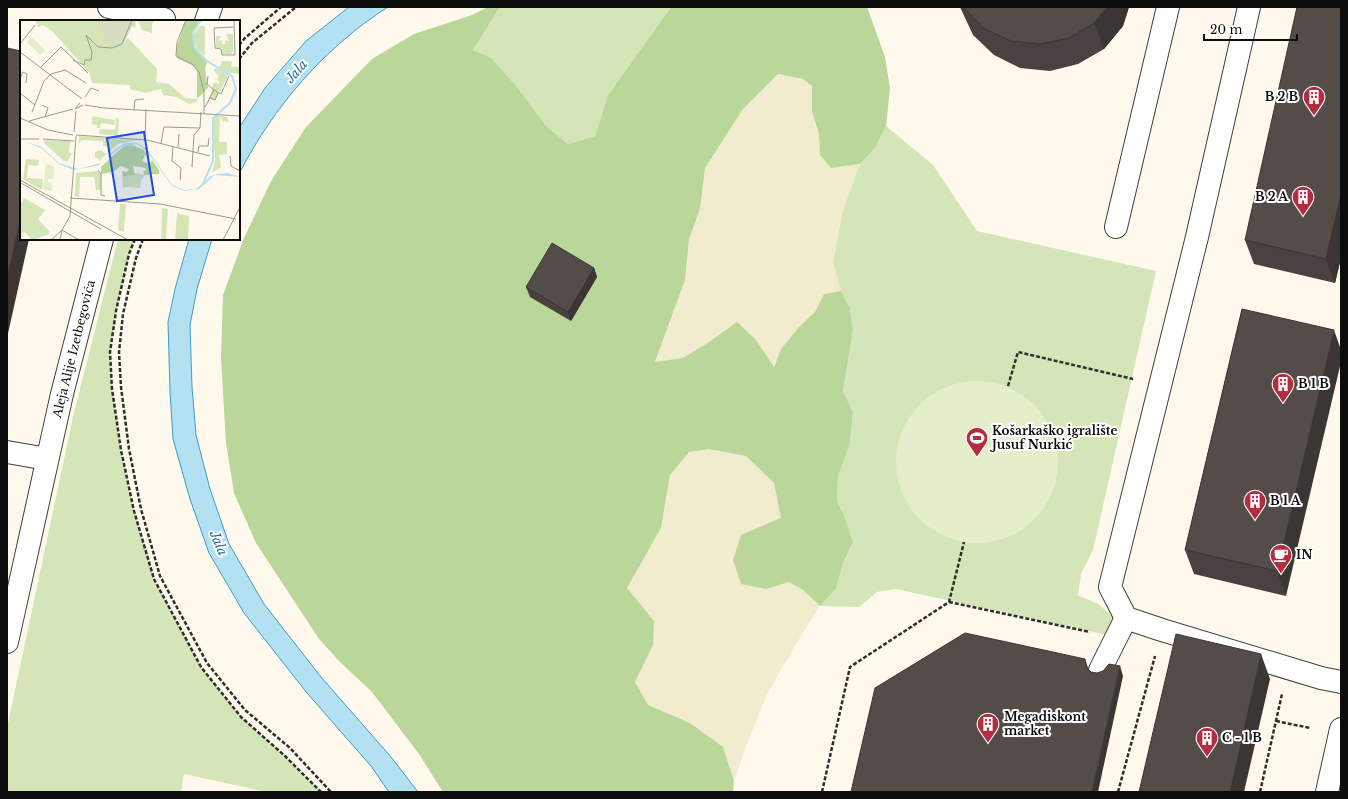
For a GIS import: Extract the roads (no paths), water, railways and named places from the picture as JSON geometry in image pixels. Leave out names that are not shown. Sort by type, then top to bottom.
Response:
[{"type":"street","points":[[109,7],[164,16]]},
{"type":"street","points":[[206,20],[211,7]]},
{"type":"street","points":[[1116,227],[1168,7]]},
{"type":"street","points":[[1249,7],[1197,237],[1110,587],[1126,618],[1313,676],[1341,682]]},
{"type":"street","name":"Aleja Alije Izetbegovića","points":[[7,642],[62,394],[102,240]]},
{"type":"street","points":[[7,452],[48,459]]},
{"type":"street","points":[[1100,670],[1126,618]]},
{"type":"street","points":[[1327,792],[1337,764],[1341,729]]},
{"type":"water","name":"Jala","points":[[349,7],[388,7],[343,41],[303,80],[284,102],[268,125],[240,172],[240,126],[265,88],[306,41]]},
{"type":"water","name":"Jala","points":[[189,240],[212,240],[197,289],[190,325],[192,387],[196,435],[210,489],[229,544],[264,604],[321,677],[391,757],[418,792],[389,792],[371,766],[307,693],[244,613],[209,553],[190,499],[173,439],[168,322],[175,289]]},
{"type":"place","name":"B 2 B","points":[[1314,116]]},
{"type":"place","name":"B 2 A","points":[[1303,216]]},
{"type":"place","name":"B 1 B","points":[[1283,404]]},
{"type":"place","name":"Košarkaško igralište Jusuf Nurkić","points":[[977,458]]},
{"type":"place","name":"B 1 A","points":[[1255,520]]},
{"type":"place","name":"IN","points":[[1281,574]]},
{"type":"place","name":"Megadiskont market","points":[[988,744]]},
{"type":"place","name":"C - 1 B","points":[[1207,758]]}]
